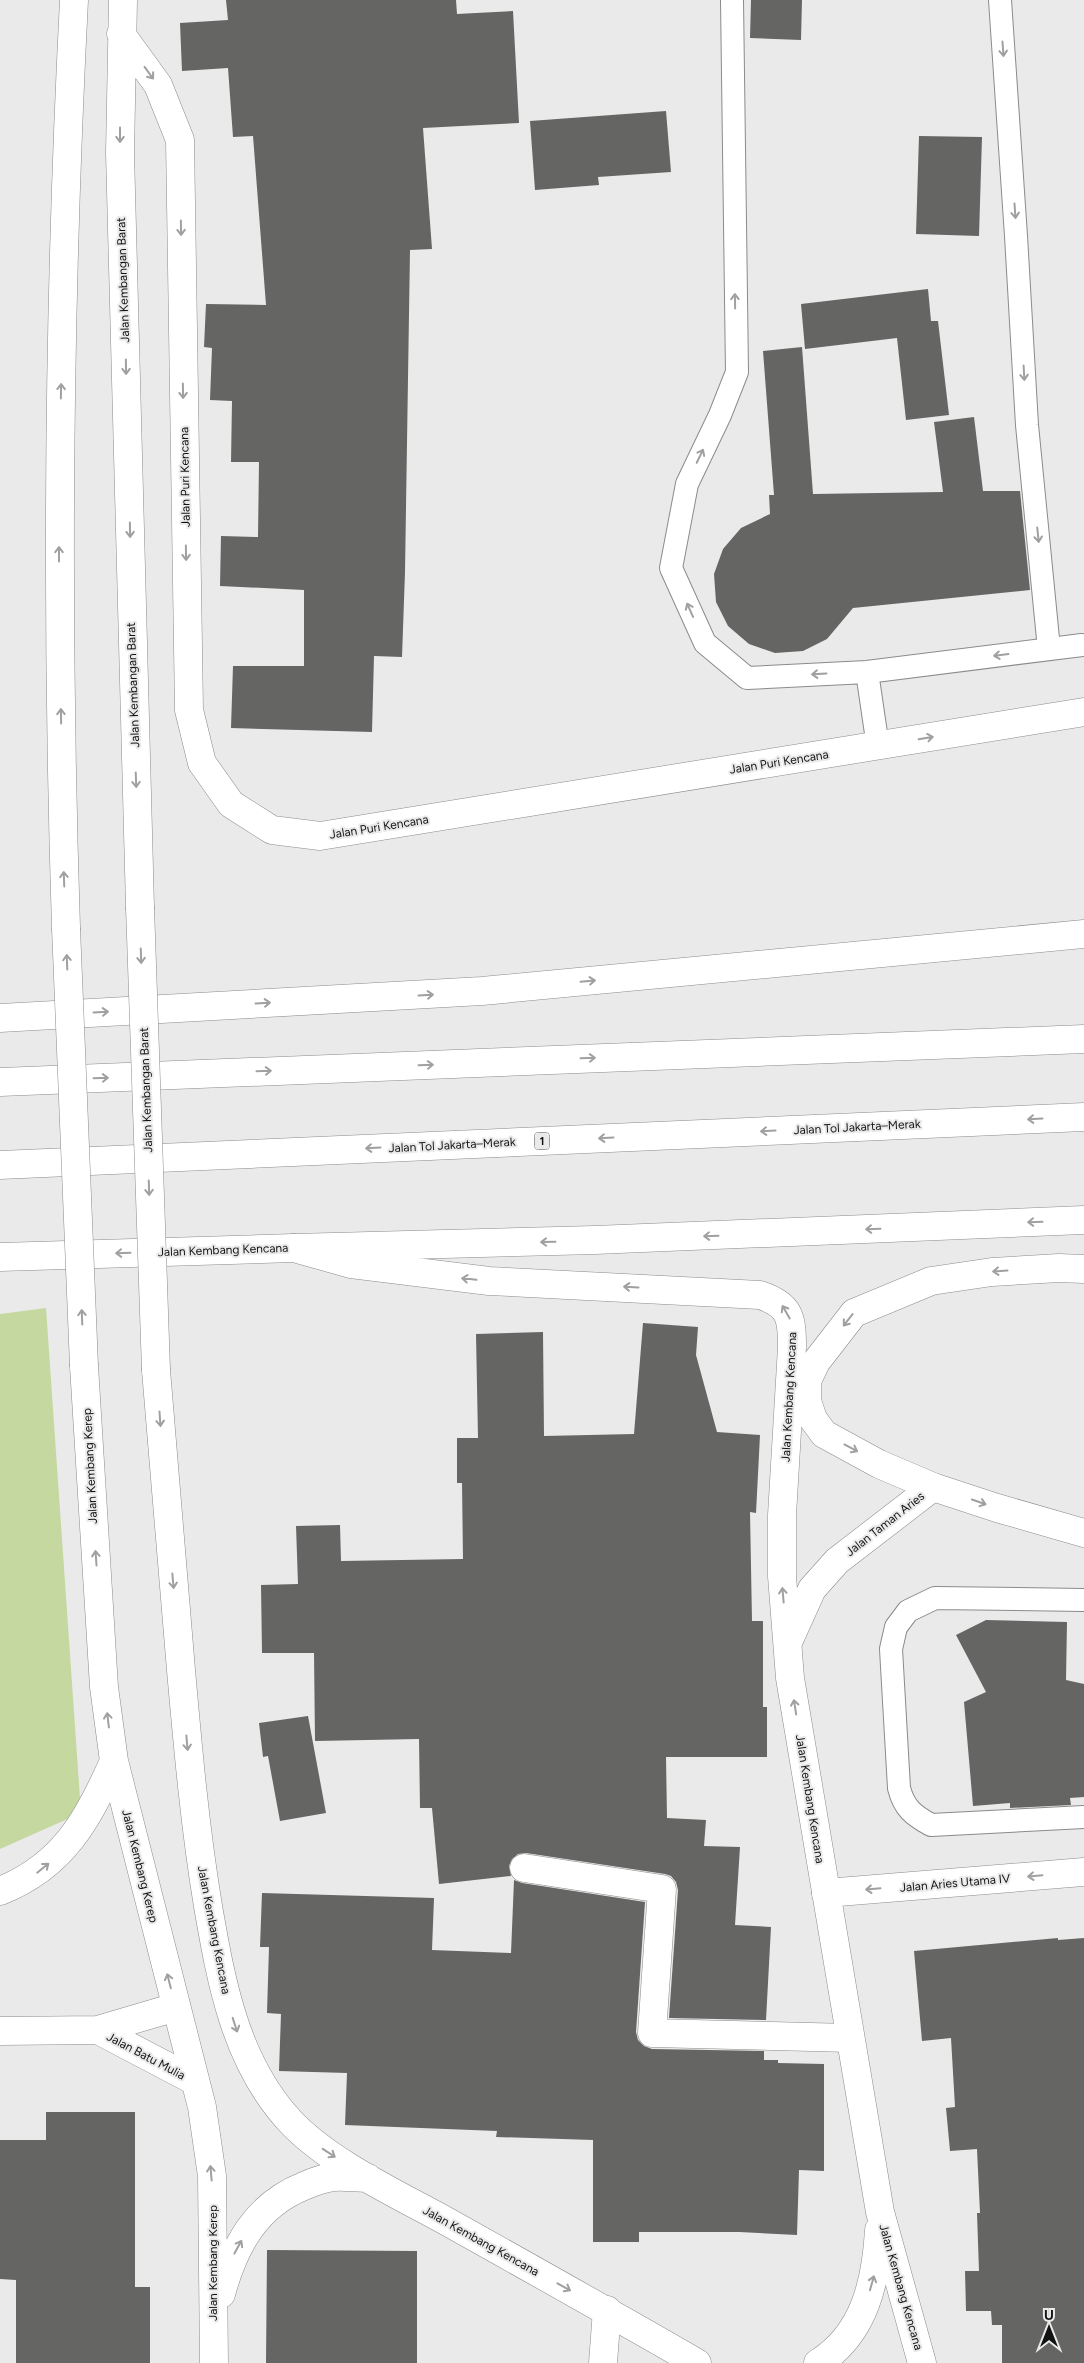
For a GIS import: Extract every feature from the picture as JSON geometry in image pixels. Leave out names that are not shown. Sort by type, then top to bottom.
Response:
[{"type":"main road","name":"Jalan Kembang Kerep","points":[[74,0],[63,243],[58,551],[66,928],[84,1366],[104,1687],[114,1761],[202,2107],[212,2176],[213,2354]]},
{"type":"main road","name":"Jalan Kembangan Barat","points":[[123,0],[120,34],[120,153],[140,907],[156,1370]]},
{"type":"main road","name":"Jalan Puri Kencana","points":[[120,34],[158,85],[180,140],[189,710],[202,763],[231,804],[272,830],[320,836],[1084,712]]},
{"type":"main road","points":[[0,1018],[482,992],[1084,934]]},
{"type":"main road","points":[[0,1082],[1084,1039]]},
{"type":"main road","name":"Jalan Tol Jakarta–Merak","points":[[0,1165],[1084,1117]]},
{"type":"main road","points":[[294,1248],[595,1240],[1084,1220]]},
{"type":"main road","name":"Jalan Kembang Kencana","points":[[0,1257],[294,1248],[351,1264],[415,1273],[490,1281],[736,1292],[760,1295],[782,1304],[789,1313],[792,1328],[782,1515],[782,1576],[790,1678],[880,2212],[922,2363]]},
{"type":"main road","points":[[933,1487],[879,1464],[824,1434],[813,1419],[807,1401],[807,1381],[816,1362],[854,1312],[931,1281],[992,1272],[1059,1268],[1084,1269]]},
{"type":"main road","name":"Jalan Kembang Kencana","points":[[156,1370],[190,1776],[200,1860],[218,1968],[245,2053],[274,2102],[289,2121],[310,2140],[368,2178],[607,2310],[696,2363]]},
{"type":"main road","name":"Jalan Taman Aries","points":[[787,1644],[812,1589],[837,1562],[933,1487],[997,1508],[1084,1532]]},
{"type":"main road","points":[[0,1891],[38,1872],[65,1846],[96,1802],[114,1761]]},
{"type":"main road","points":[[524,1868],[662,1889],[652,2033],[850,2038]]},
{"type":"main road","name":"Jalan Aries Utama IV","points":[[826,1893],[1084,1872]]},
{"type":"main road","name":"Jalan Batu Mulia","points":[[0,2031],[98,2030],[176,2007]]},
{"type":"main road","name":"Jalan Batu Mulia","points":[[98,2030],[195,2081]]},
{"type":"main road","points":[[213,2354],[221,2294],[231,2261],[244,2236],[267,2208],[282,2197],[314,2182],[332,2177],[368,2178]]},
{"type":"main road","name":"Jalan Kembang Kencana","points":[[818,2363],[841,2344],[854,2328],[863,2312],[875,2275],[880,2212]]},
{"type":"main road","points":[[602,2363],[607,2310]]},
{"type":"lane","points":[[732,0],[737,372],[720,415],[687,484],[671,568],[705,643],[747,678],[867,672],[1082,645]]},
{"type":"lane","points":[[1000,0],[1016,226],[1027,426],[1049,649]]},
{"type":"lane","points":[[867,672],[878,746]]},
{"type":"lane","points":[[1084,1600],[935,1598],[908,1611],[896,1627],[891,1649],[899,1788],[903,1803],[912,1814],[931,1825],[1084,1817]]},
{"type":"green space","points":[[46,1308],[81,1813],[0,1849],[0,1314]]},
{"type":"building","points":[[226,0],[456,0],[457,14],[513,11],[519,123],[423,128],[432,249],[410,250],[402,657],[374,656],[372,732],[231,728],[233,666],[304,666],[304,590],[220,586],[221,536],[258,537],[259,462],[231,462],[232,401],[210,400],[212,348],[204,347],[206,304],[266,305],[253,136],[233,137],[228,68],[182,71],[180,23],[228,20]]},
{"type":"building","points":[[751,0],[802,0],[801,40],[750,38]]},
{"type":"building","points":[[666,111],[671,172],[598,177],[599,185],[535,190],[530,121]]},
{"type":"building","points":[[919,136],[982,137],[979,236],[916,234]]},
{"type":"building","points":[[928,289],[931,321],[938,321],[949,415],[906,420],[897,338],[805,349],[801,304]]},
{"type":"building","points":[[802,347],[813,494],[943,492],[934,422],[974,417],[983,491],[1020,491],[1030,590],[853,608],[827,639],[803,651],[775,653],[749,644],[728,626],[716,602],[714,574],[723,549],[741,528],[770,514],[769,495],[774,495],[763,351]]},
{"type":"building","points":[[643,1323],[698,1327],[696,1355],[717,1432],[760,1435],[756,1513],[750,1512],[752,1621],[763,1621],[763,1707],[767,1707],[767,1757],[666,1757],[667,1818],[706,1820],[704,1846],[740,1847],[735,1925],[771,1927],[766,2020],[669,2018],[678,1890],[676,1882],[671,1876],[526,1853],[518,1854],[512,1859],[509,1866],[511,1876],[439,1884],[432,1808],[420,1808],[419,1739],[315,1741],[314,1653],[262,1653],[261,1585],[298,1584],[296,1526],[340,1525],[341,1561],[463,1559],[462,1483],[457,1483],[457,1438],[478,1438],[476,1334],[543,1332],[544,1436],[634,1434]]},
{"type":"building","points":[[986,1620],[1067,1622],[1066,1680],[1084,1684],[1084,1797],[1070,1798],[1071,1805],[1010,1808],[1010,1803],[973,1806],[964,1702],[986,1692],[956,1635]]},
{"type":"building","points":[[308,1716],[326,1813],[280,1821],[268,1756],[263,1757],[259,1723]]},
{"type":"building","points":[[514,1880],[522,1883],[645,1902],[636,2032],[638,2040],[644,2046],[652,2049],[764,2051],[764,2060],[778,2060],[778,2063],[824,2064],[824,2171],[799,2170],[797,2235],[739,2232],[639,2232],[639,2242],[593,2242],[593,2140],[496,2137],[497,2131],[345,2125],[347,2073],[279,2071],[281,2014],[267,2013],[269,1947],[260,1947],[262,1893],[434,1898],[432,1950],[511,1953]]},
{"type":"building","points":[[1058,1938],[1058,1940],[1084,1938],[1084,2363],[1002,2363],[1002,2325],[992,2325],[991,2311],[966,2311],[965,2271],[979,2271],[977,2213],[980,2213],[977,2149],[950,2151],[946,2108],[955,2107],[951,2038],[922,2041],[914,1951]]},
{"type":"building","points":[[46,2112],[135,2112],[135,2287],[150,2287],[150,2363],[16,2363],[16,2280],[0,2279],[0,2140],[46,2140]]},
{"type":"building","points":[[267,2250],[417,2251],[417,2363],[266,2363]]}]
